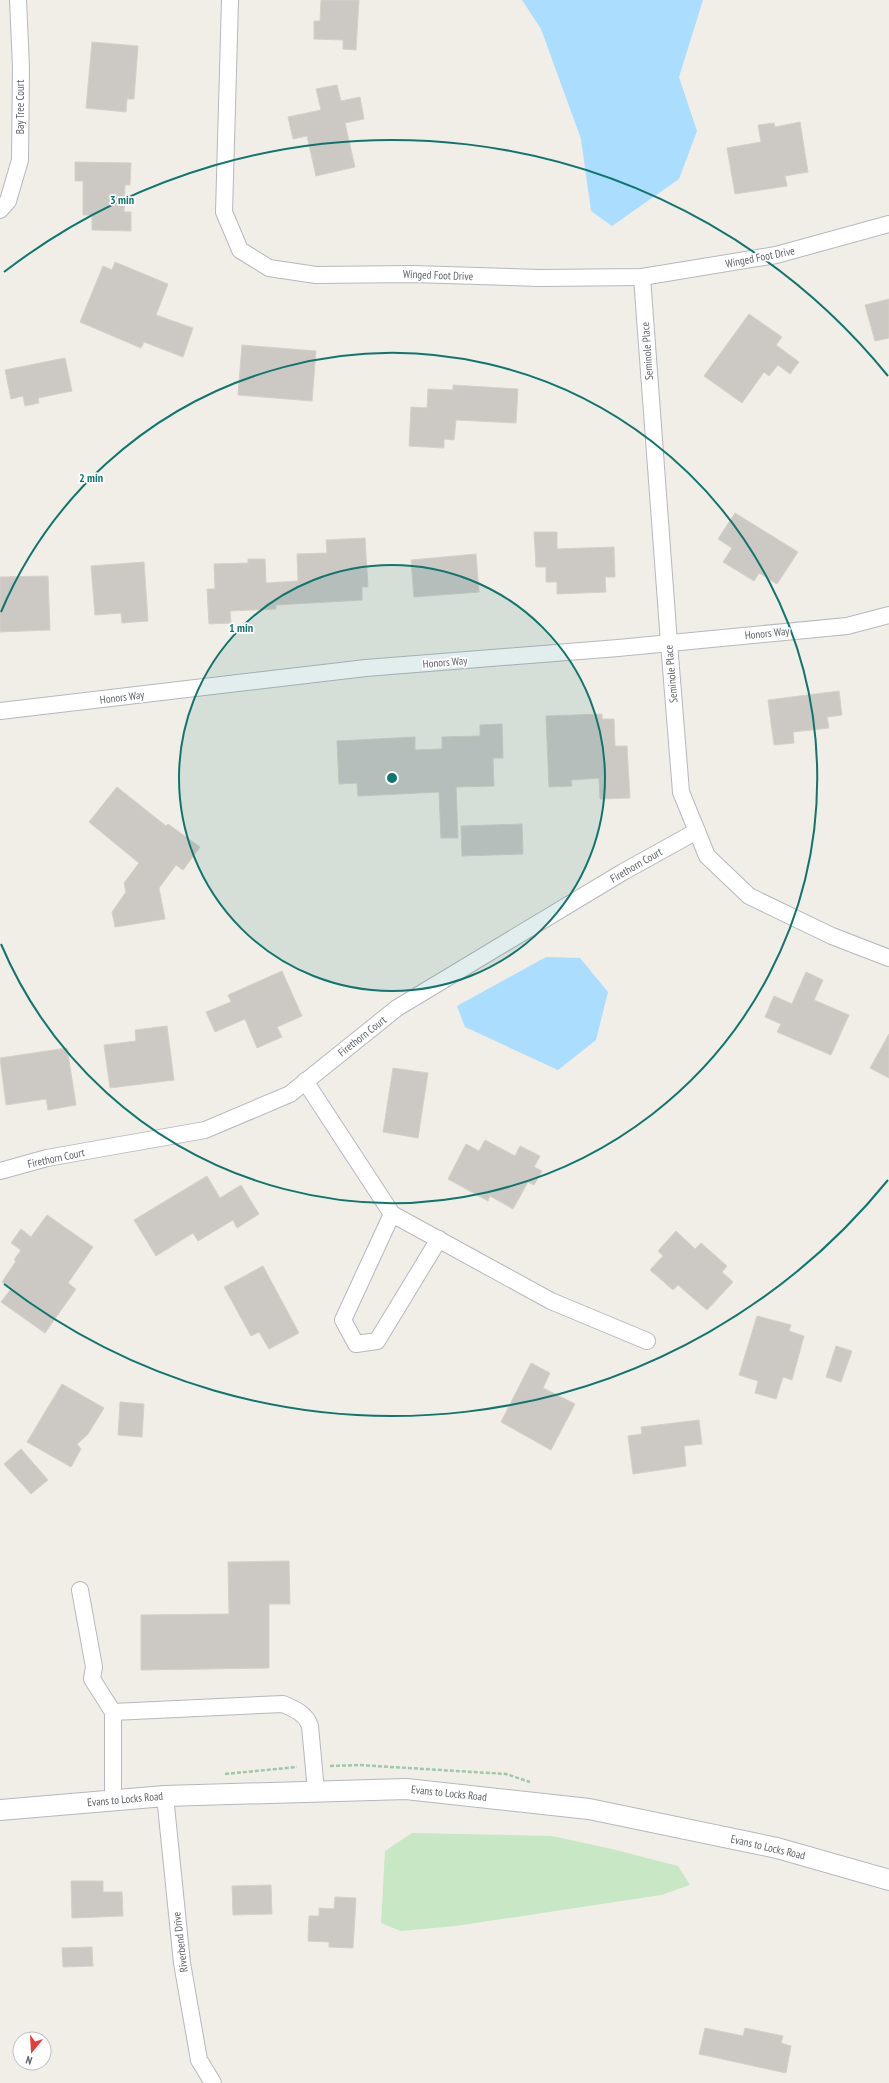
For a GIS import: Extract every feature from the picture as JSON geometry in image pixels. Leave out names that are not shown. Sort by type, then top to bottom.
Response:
[{"type":"street","name":"Bay Tree Court","points":[[0,210],[8,201],[20,160],[18,0]]},
{"type":"street","name":"Winged Foot Drive","points":[[230,0],[224,212],[240,250],[269,268],[316,275],[413,274],[540,278],[642,277],[776,255],[889,224]]},
{"type":"street","name":"Seminole Place","points":[[642,277],[669,643],[682,792],[707,856],[749,896],[832,936],[889,958]]},
{"type":"street","name":"Honors Way","points":[[0,711],[366,668],[669,643],[847,626],[889,615]]},
{"type":"street","name":"Firethorn Court","points":[[0,1171],[47,1158],[205,1130],[290,1094],[397,1008],[623,872],[697,831]]},
{"type":"street","points":[[305,1081],[392,1214],[551,1301],[647,1341]]},
{"type":"street","points":[[392,1214],[343,1320],[356,1344],[377,1341],[439,1239]]},
{"type":"street","points":[[80,1590],[94,1667],[92,1679],[113,1712],[112,1800]]},
{"type":"street","points":[[113,1712],[283,1704],[294,1708],[308,1719],[310,1726],[316,1791]]},
{"type":"street","name":"Evans to Locks Road","points":[[0,1810],[165,1796],[406,1789],[589,1809],[777,1848],[889,1880]]},
{"type":"street","name":"Riverbend Drive","points":[[165,1796],[182,1963],[199,2060],[213,2083]]},
{"type":"green space","points":[[412,1833],[552,1836],[612,1849],[678,1866],[690,1885],[661,1895],[456,1926],[401,1931],[381,1923],[385,1851]]},
{"type":"water","points":[[522,0],[703,0],[679,77],[697,131],[679,179],[612,226],[591,211],[581,139],[541,29]]},
{"type":"water","points":[[546,957],[580,958],[608,992],[596,1040],[558,1070],[465,1027],[457,1006]]},
{"type":"building","points":[[321,0],[359,0],[356,50],[343,49],[343,40],[314,39],[314,21],[320,21]]},
{"type":"building","points":[[92,42],[138,46],[134,99],[127,99],[126,112],[86,108]]},
{"type":"building","points":[[337,85],[341,101],[360,97],[364,119],[345,123],[355,167],[316,176],[307,136],[293,139],[288,117],[321,110],[316,89]]},
{"type":"building","points":[[800,122],[808,172],[785,176],[787,186],[735,194],[727,148],[761,142],[758,125],[774,123],[775,127]]},
{"type":"building","points":[[75,162],[131,163],[130,185],[125,185],[124,212],[131,212],[131,231],[92,230],[92,215],[83,215],[83,181],[75,181]]},
{"type":"building","points":[[115,262],[168,284],[156,315],[193,328],[183,357],[144,342],[141,348],[80,322],[103,266],[112,270]]},
{"type":"building","points":[[889,299],[889,338],[875,341],[865,305]]},
{"type":"building","points":[[749,314],[782,337],[776,345],[799,362],[790,374],[778,365],[769,376],[764,372],[742,403],[704,376]]},
{"type":"building","points":[[242,345],[316,351],[312,401],[238,395]]},
{"type":"building","points":[[65,358],[72,391],[38,398],[39,403],[25,406],[23,396],[11,399],[5,370]]},
{"type":"building","points":[[453,385],[518,389],[516,423],[456,420],[454,440],[444,439],[444,448],[409,446],[411,407],[427,408],[428,389],[453,390]]},
{"type":"building","points":[[735,513],[798,552],[777,584],[759,573],[754,581],[723,562],[732,548],[718,539]]},
{"type":"building","points":[[534,532],[557,532],[557,549],[614,547],[615,577],[605,577],[606,592],[557,594],[557,582],[546,582],[546,567],[536,567]]},
{"type":"building","points":[[365,538],[368,587],[362,587],[362,600],[276,605],[276,609],[230,611],[231,623],[209,624],[207,589],[215,589],[214,564],[248,563],[248,559],[265,559],[266,583],[298,581],[297,554],[327,553],[326,540]]},
{"type":"building","points":[[476,554],[479,592],[414,597],[411,560]]},
{"type":"building","points":[[144,562],[148,621],[122,623],[121,613],[95,615],[91,566]]},
{"type":"building","points":[[48,576],[50,630],[0,632],[0,577]]},
{"type":"building","points":[[839,691],[842,715],[827,717],[829,728],[793,732],[794,743],[774,745],[768,700]]},
{"type":"building","points":[[602,714],[602,719],[614,719],[615,746],[627,746],[630,798],[600,799],[599,778],[571,780],[572,786],[549,787],[546,716]]},
{"type":"building","points":[[502,724],[503,758],[493,758],[494,786],[456,787],[458,838],[441,838],[439,792],[358,796],[357,783],[339,784],[337,741],[415,737],[415,750],[442,749],[442,737],[480,736],[480,725]]},
{"type":"building","points":[[117,787],[166,826],[168,824],[200,847],[183,870],[176,865],[159,888],[165,919],[115,927],[112,912],[126,892],[124,883],[139,863],[89,822]]},
{"type":"building","points":[[522,824],[523,854],[462,856],[461,826]]},
{"type":"building","points":[[282,971],[302,1016],[277,1027],[282,1037],[257,1048],[245,1019],[215,1032],[206,1012],[231,1002],[228,995]]},
{"type":"building","points":[[806,972],[823,980],[814,1000],[849,1015],[831,1055],[777,1032],[781,1024],[765,1017],[774,996],[792,1004]]},
{"type":"building","points":[[167,1026],[174,1080],[110,1088],[104,1045],[136,1041],[135,1030]]},
{"type":"building","points":[[889,1034],[889,1078],[870,1068]]},
{"type":"building","points":[[67,1048],[76,1105],[48,1110],[46,1099],[6,1105],[0,1058]]},
{"type":"building","points":[[393,1068],[428,1073],[418,1138],[383,1132]]},
{"type":"building","points":[[485,1140],[515,1156],[520,1146],[540,1156],[534,1167],[542,1171],[534,1185],[528,1182],[513,1209],[490,1196],[488,1201],[448,1179],[466,1144],[479,1151]]},
{"type":"building","points":[[207,1176],[220,1198],[241,1185],[259,1214],[237,1228],[233,1220],[198,1241],[193,1233],[156,1256],[134,1220]]},
{"type":"building","points":[[47,1215],[93,1247],[68,1283],[76,1289],[45,1333],[1,1302],[11,1289],[2,1282],[16,1261],[14,1260],[21,1250],[11,1243],[21,1229],[31,1237]]},
{"type":"building","points":[[676,1231],[695,1249],[701,1243],[727,1266],[722,1272],[733,1282],[707,1310],[678,1285],[673,1290],[650,1270],[663,1256],[658,1251]]},
{"type":"building","points":[[263,1266],[299,1333],[269,1349],[259,1332],[251,1336],[224,1287]]},
{"type":"building","points":[[757,1316],[791,1325],[789,1331],[804,1336],[792,1380],[783,1377],[776,1399],[755,1393],[758,1381],[739,1375]]},
{"type":"building","points":[[836,1346],[852,1351],[841,1382],[826,1377]]},
{"type":"building","points":[[531,1363],[550,1373],[543,1388],[575,1404],[551,1450],[501,1422]]},
{"type":"building","points":[[62,1384],[104,1408],[88,1434],[77,1444],[81,1449],[71,1467],[27,1442]]},
{"type":"building","points":[[120,1402],[144,1404],[142,1437],[118,1435]]},
{"type":"building","points":[[699,1420],[702,1444],[684,1446],[686,1466],[633,1474],[628,1436],[642,1434],[641,1427]]},
{"type":"building","points":[[21,1449],[48,1480],[31,1494],[4,1464]]},
{"type":"building","points":[[289,1561],[290,1604],[269,1604],[269,1668],[141,1670],[141,1615],[229,1614],[228,1562]]},
{"type":"building","points":[[71,1881],[103,1881],[103,1892],[122,1892],[123,1916],[72,1918]]},
{"type":"building","points":[[271,1885],[272,1914],[233,1915],[232,1886]]},
{"type":"building","points":[[335,1897],[356,1898],[353,1948],[329,1947],[329,1942],[308,1941],[309,1916],[319,1916],[319,1908],[334,1909]]},
{"type":"building","points":[[92,1947],[93,1966],[63,1967],[62,1948]]},
{"type":"building","points":[[705,2028],[743,2036],[745,2028],[783,2036],[781,2043],[791,2046],[786,2073],[699,2054]]}]
